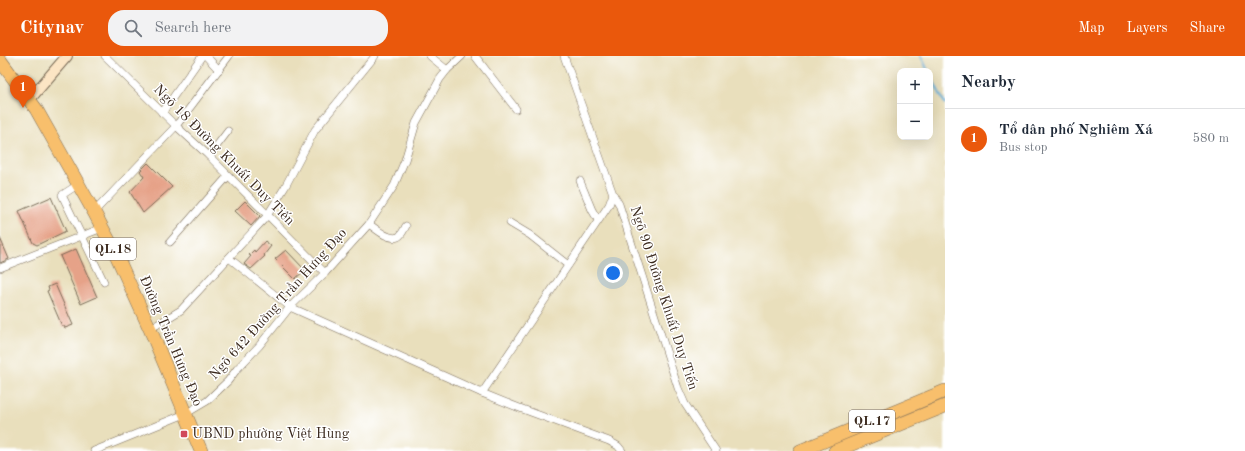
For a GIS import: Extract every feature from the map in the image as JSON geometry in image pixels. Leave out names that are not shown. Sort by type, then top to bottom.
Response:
[{"type":"highway","name":"Đường Trần Hưng Đạo","points":[[0,60],[30,99],[43,120],[94,212],[150,329],[201,451]]},
{"type":"highway","name":"QL.17","points":[[800,451],[945,391]]},
{"type":"highway","name":"QL.17","points":[[835,451],[945,406]]},
{"type":"main road","points":[[30,99],[67,56]]},
{"type":"street","name":"Ngõ 18 Đường Khuất Duy Tiến","points":[[105,56],[176,126],[209,156],[325,273]]},
{"type":"street","points":[[162,112],[202,56]]},
{"type":"street","points":[[206,56],[219,70]]},
{"type":"street","points":[[94,212],[176,126],[229,56]]},
{"type":"street","points":[[150,329],[181,310],[267,216],[285,187],[315,130],[375,56]]},
{"type":"street","points":[[430,56],[447,70]]},
{"type":"street","name":"Ngõ 642 Đường Trần Hưng Đạo","points":[[94,451],[185,414],[207,401],[228,381],[237,369],[259,346],[290,307],[325,273],[369,224],[394,186],[405,160],[416,123],[440,79],[462,56]]},
{"type":"street","points":[[475,56],[516,109]]},
{"type":"street","name":"Ngõ 90 Đường Khuất Duy Tiến","points":[[564,56],[613,194],[619,204],[681,395],[716,451]]},
{"type":"street","points":[[209,156],[228,131]]},
{"type":"street","points":[[170,242],[228,176]]},
{"type":"street","points":[[580,181],[592,210],[598,220]]},
{"type":"street","points":[[79,184],[62,195],[104,282]]},
{"type":"street","name":"Ngõ 90 Đường Khuất Duy Tiến","points":[[482,393],[598,220],[609,206],[613,194]]},
{"type":"street","points":[[510,223],[536,240],[568,265]]},
{"type":"street","points":[[369,224],[391,238],[400,236],[406,226]]},
{"type":"street","points":[[0,268],[102,228]]},
{"type":"street","points":[[229,258],[290,307],[482,393],[609,441],[618,446],[622,451]]},
{"type":"building","points":[[148,163],[172,187],[143,213],[130,192],[144,177],[140,171]]},
{"type":"building","points":[[51,197],[66,231],[37,245],[33,243],[19,211]]},
{"type":"building","points":[[245,201],[260,216],[251,226],[235,211]]},
{"type":"building","points":[[0,238],[9,259],[0,263]]},
{"type":"building","points":[[265,241],[271,246],[264,255],[265,256],[251,269],[244,264],[251,256],[249,255],[254,250],[255,252]]},
{"type":"building","points":[[76,249],[97,297],[81,304],[60,256]]},
{"type":"building","points":[[286,250],[305,270],[295,279],[275,259]]},
{"type":"building","points":[[55,284],[73,325],[65,328],[62,326],[47,291],[49,290],[48,287]]},
{"type":"waterway","points":[[921,56],[927,68]]},
{"type":"waterway","points":[[933,80],[945,104]]},
{"type":"place","name":"Tổ dân phố Nghiêm Xá","points":[[23,108]]},
{"type":"place","name":"UBND phường Việt Hùng","points":[[184,434]]}]
